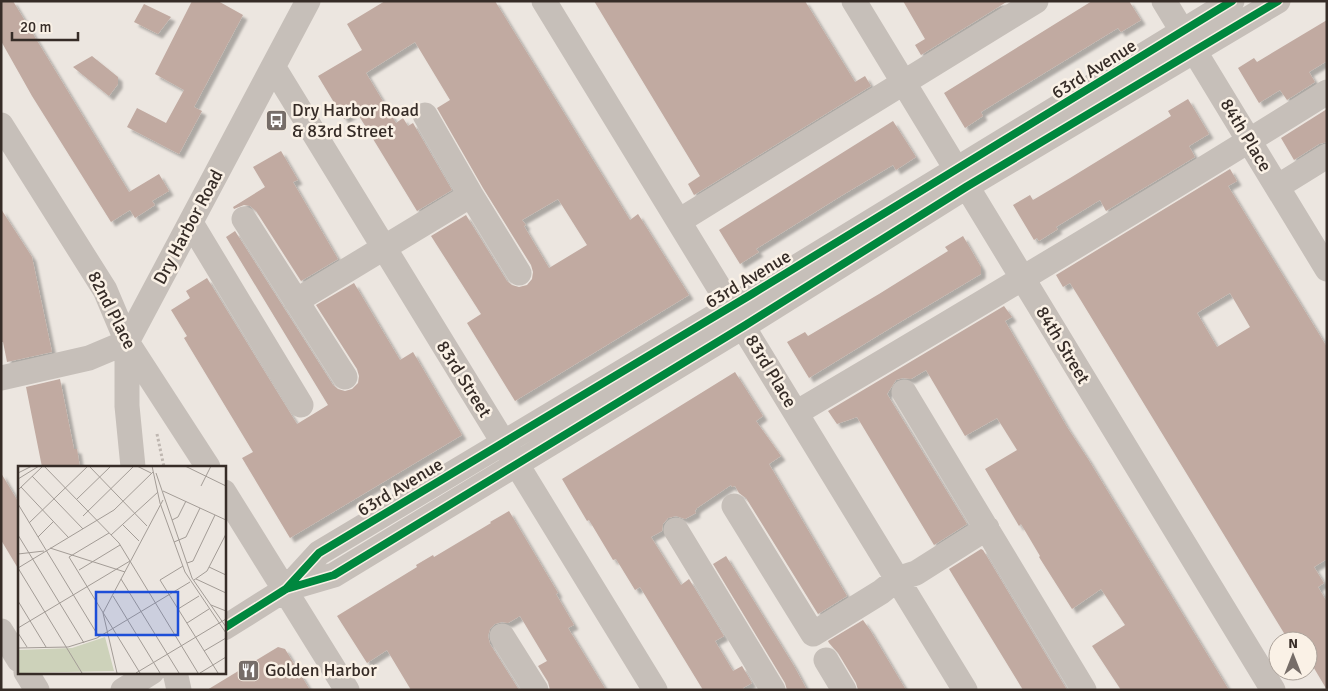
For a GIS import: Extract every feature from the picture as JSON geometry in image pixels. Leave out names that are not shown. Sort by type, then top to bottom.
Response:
[{"type":"street","name":"Dry Harbor Road","points":[[133,466],[127,406],[127,342],[308,1]]},
{"type":"street","name":"83rd Place","points":[[544,1],[965,690]]},
{"type":"street","name":"84th Street","points":[[854,1],[1273,690]]},
{"type":"street","points":[[679,221],[1036,1]]},
{"type":"street","name":"84th Place","points":[[1164,1],[1327,269]]},
{"type":"street","name":"63rd Avenue","points":[[1189,41],[1232,1]]},
{"type":"street","name":"63rd Avenue","points":[[286,589],[334,575],[517,464],[738,316],[961,179],[1189,41],[1278,1]]},
{"type":"street","name":"83rd Street","points":[[274,68],[655,690]]},
{"type":"street","points":[[796,413],[1249,141],[1327,92]]},
{"type":"street","points":[[425,115],[519,273]]},
{"type":"street","name":"82nd Place","points":[[1,126],[105,290],[127,342],[207,466]]},
{"type":"street","points":[[1277,187],[1327,156]]},
{"type":"street","points":[[296,301],[471,195]]},
{"type":"street","points":[[244,219],[345,377]]},
{"type":"street","points":[[190,223],[301,405]]},
{"type":"street","name":"63rd Avenue","points":[[225,627],[286,589],[319,553],[504,442],[738,316]]},
{"type":"street","points":[[1,378],[89,358],[127,342]]},
{"type":"street","points":[[904,392],[1084,690]]},
{"type":"street","points":[[225,494],[347,690]]},
{"type":"street","points":[[734,506],[813,634],[881,592],[897,579],[916,574],[986,528]]},
{"type":"street","points":[[676,530],[773,690]]},
{"type":"street","points":[[1,632],[18,658]]},
{"type":"street","points":[[502,636],[536,690]]},
{"type":"street","points":[[826,660],[844,690]]},
{"type":"street","points":[[27,674],[37,690]]},
{"type":"street","points":[[123,690],[149,674]]},
{"type":"street","points":[[175,674],[179,690]]},
{"type":"building","points":[[1,1],[13,1],[129,192],[159,174],[169,191],[152,201],[155,205],[135,218],[130,210],[111,222],[32,96],[1,41]]},
{"type":"building","points":[[192,1],[218,1],[243,15],[194,107],[202,111],[179,154],[127,127],[137,108],[166,123],[184,90],[155,74]]},
{"type":"building","points":[[385,1],[495,1],[630,220],[638,214],[689,295],[515,401],[467,323],[481,314],[431,236],[466,215],[507,281],[512,285],[519,287],[527,285],[532,279],[531,265],[483,188],[437,108],[450,100],[415,42],[366,73],[396,123],[403,118],[408,126],[413,123],[452,190],[417,211],[356,111],[344,119],[318,76],[362,50],[347,24]],"holes":[[[558,199],[587,245],[549,268],[522,220]]]},
{"type":"building","points":[[594,1],[805,1],[855,82],[865,76],[871,86],[694,195],[688,184],[700,176]]},
{"type":"building","points":[[903,1],[1008,1],[921,55],[915,45],[925,39]]},
{"type":"building","points":[[1092,1],[1129,1],[1141,20],[1121,32],[1118,28],[1051,69],[981,112],[983,116],[965,128],[944,93]]},
{"type":"building","points":[[144,4],[171,17],[158,34],[134,22]]},
{"type":"building","points":[[1327,20],[1327,61],[1309,72],[1315,82],[1287,100],[1280,90],[1259,103],[1238,68],[1254,58],[1257,62]]},
{"type":"building","points":[[92,56],[118,77],[118,84],[109,96],[73,67]]},
{"type":"building","points":[[1188,99],[1209,134],[1189,146],[1195,157],[1106,211],[1100,200],[1056,227],[1058,229],[1039,241],[1037,238],[1034,240],[1013,205],[1030,195],[1033,200],[1070,178],[1171,116],[1168,111]]},
{"type":"building","points":[[1327,109],[1327,142],[1319,144],[1294,160],[1281,138]]},
{"type":"building","points":[[893,121],[916,157],[896,170],[893,165],[841,196],[756,249],[759,252],[740,264],[719,230]]},
{"type":"building","points":[[281,151],[298,180],[293,182],[338,259],[301,281],[256,211],[250,206],[244,205],[234,209],[233,207],[265,187],[253,167]]},
{"type":"building","points":[[1230,169],[1237,181],[1228,186],[1327,347],[1327,559],[1314,567],[1324,583],[1318,587],[1327,602],[1327,690],[1318,675],[1318,631],[1283,631],[1070,283],[1063,287],[1056,275]],"holes":[[[1230,293],[1250,327],[1217,347],[1197,313]]]},
{"type":"building","points":[[1,209],[32,257],[52,352],[7,362],[3,342],[1,342]]},
{"type":"building","points":[[235,231],[333,385],[345,391],[352,389],[358,383],[359,376],[357,369],[316,305],[354,283],[400,360],[413,352],[462,435],[290,538],[242,458],[253,452],[184,338],[187,336],[171,310],[190,298],[186,291],[207,278],[297,424],[328,405],[226,237]]},
{"type":"building","points":[[963,236],[981,267],[981,274],[809,378],[787,342],[805,332],[808,336],[879,294],[948,251],[945,247]]},
{"type":"building","points":[[1004,306],[1012,317],[1005,321],[1067,427],[1229,690],[1121,690],[1092,646],[1125,625],[1101,589],[1072,609],[1039,557],[1021,524],[1019,526],[985,469],[1017,450],[997,418],[965,436],[926,370],[911,379],[903,378],[896,380],[887,394],[967,524],[934,545],[857,417],[837,424],[828,411]]},
{"type":"building","points":[[735,372],[763,416],[756,421],[781,456],[769,464],[847,596],[818,614],[746,498],[739,493],[735,486],[732,487],[731,485],[697,508],[696,513],[685,519],[676,516],[668,518],[663,524],[662,531],[651,537],[681,585],[689,579],[724,636],[715,641],[733,671],[742,666],[752,683],[743,688],[744,690],[703,690],[640,587],[635,590],[616,559],[613,560],[562,479]]},
{"type":"building","points":[[60,379],[74,449],[77,449],[80,466],[42,466],[26,387]]},
{"type":"building","points":[[1,473],[18,501],[18,568],[1,540]]},
{"type":"building","points":[[509,511],[558,593],[556,594],[574,625],[568,628],[606,690],[550,690],[548,682],[538,666],[547,661],[520,616],[508,623],[495,624],[490,629],[488,636],[490,644],[519,690],[411,690],[387,650],[367,663],[337,616],[417,567],[416,565],[433,555],[434,557]]},
{"type":"building","points":[[981,549],[1067,690],[1023,690],[949,569]]},
{"type":"building","points":[[726,556],[807,690],[787,690],[785,683],[713,564]]},
{"type":"building","points":[[863,620],[906,690],[858,690],[856,683],[838,653],[829,643],[828,641]]},
{"type":"building","points":[[278,647],[285,649],[310,690],[207,690]]},
{"type":"cycle path","points":[[286,589],[319,553],[752,294],[1232,1]]},
{"type":"cycle path","points":[[225,627],[286,589],[334,575],[744,326],[966,187],[1278,1]]},
{"type":"place","name":"Dry Harbor Road & 83rd Street","points":[[276,120]]},
{"type":"place","name":"Golden Harbor","points":[[249,670]]}]
